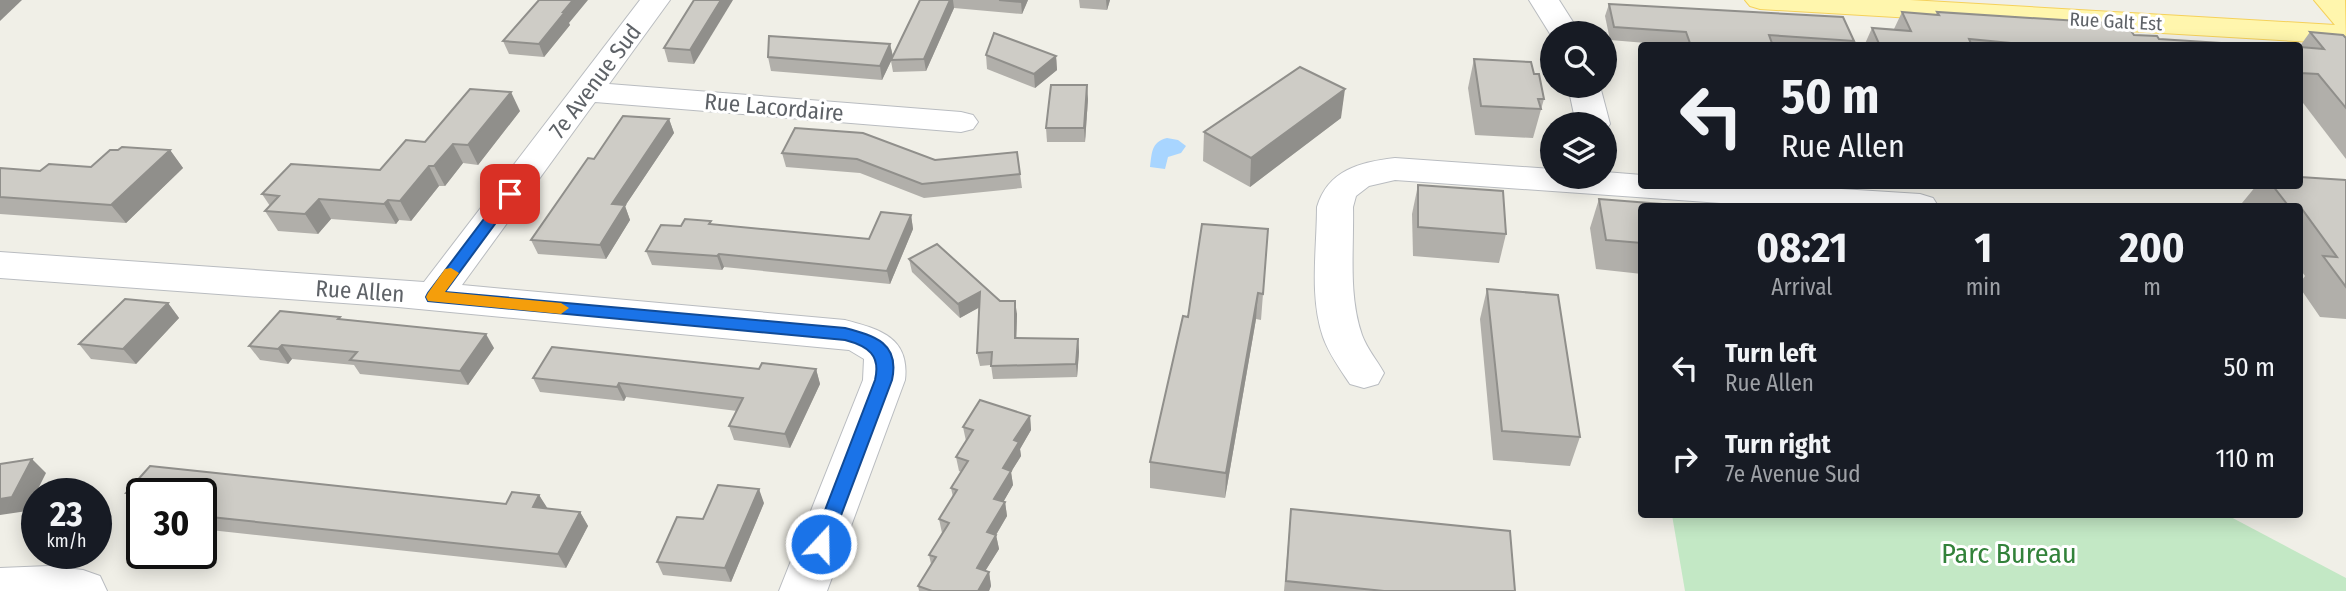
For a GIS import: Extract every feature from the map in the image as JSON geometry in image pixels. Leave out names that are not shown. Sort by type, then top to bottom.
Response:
[{"type":"main road","name":"Rue Galt Est","points":[[1760,0],[2346,35]]},
{"type":"main road","points":[[2329,0],[2346,19]]},
{"type":"street","name":"7e Avenue Sud","points":[[433,297],[655,0]]},
{"type":"street","points":[[1544,0],[1557,21]]},
{"type":"street","name":"Rue Lacordaire","points":[[586,92],[961,122]]},
{"type":"street","points":[[1364,373],[1347,349],[1340,332],[1337,309],[1335,207],[1336,198],[1350,182],[1371,171],[1395,169],[1540,177]]},
{"type":"street","points":[[1617,182],[1638,184]]},
{"type":"street","points":[[1706,189],[1882,203]]},
{"type":"street","name":"Rue Allen","points":[[0,265],[433,297],[845,334],[867,340],[882,352],[887,366],[884,380],[803,591]]},
{"type":"street","points":[[0,589],[49,587],[83,591]]},
{"type":"green space","name":"Parc Bureau","points":[[1673,518],[2233,518],[2346,578],[2346,591],[1685,591]]},
{"type":"water","points":[[1167,138],[1178,140],[1186,146],[1181,153],[1168,157],[1165,169],[1150,167],[1155,145]]},
{"type":"building","points":[[539,0],[573,0],[539,44],[503,41]]},
{"type":"building","points":[[694,0],[721,0],[690,50],[664,48]]},
{"type":"building","points":[[920,0],[950,0],[924,59],[891,60]]},
{"type":"building","points":[[1609,4],[1843,17],[1854,41],[1769,35],[1772,42],[1690,42],[1686,32],[1617,27]]},
{"type":"building","points":[[1902,12],[2126,24],[2134,35],[2206,42],[2001,42],[1969,39],[1970,42],[1878,42],[1872,28],[1911,31]]},
{"type":"building","points":[[2310,32],[2343,35],[2346,38],[2346,108],[2318,74],[2303,73],[2303,47],[2324,49]]},
{"type":"building","points":[[994,33],[1056,56],[1034,74],[986,55]]},
{"type":"building","points":[[769,36],[890,44],[880,66],[768,57]]},
{"type":"building","points":[[1474,59],[1531,62],[1534,74],[1539,74],[1540,98],[1544,99],[1538,99],[1541,109],[1481,106]]},
{"type":"building","points":[[1300,67],[1345,89],[1251,158],[1204,132]]},
{"type":"building","points":[[1051,85],[1087,85],[1084,128],[1046,128]]},
{"type":"building","points":[[470,89],[511,92],[468,145],[453,144],[434,166],[429,166],[400,201],[388,200],[384,204],[319,199],[305,214],[265,211],[279,196],[262,194],[291,164],[380,170],[406,140],[425,142]]},
{"type":"building","points":[[623,116],[669,119],[612,204],[625,205],[600,245],[531,240],[588,158],[594,159]]},
{"type":"building","points":[[795,128],[863,133],[935,160],[1017,152],[1020,174],[922,184],[857,159],[782,153]]},
{"type":"building","points":[[122,147],[170,150],[111,205],[0,197],[0,168],[40,171],[49,164],[91,167],[110,150]]},
{"type":"building","points":[[2303,177],[2346,180],[2346,287],[2323,256],[2337,257],[2303,210],[2303,203],[2286,203],[2275,189],[2303,189]]},
{"type":"building","points":[[1418,185],[1503,191],[1506,234],[1418,227]]},
{"type":"building","points":[[1599,199],[1650,203],[1638,203],[1638,243],[1606,240]]},
{"type":"building","points":[[881,212],[911,215],[887,271],[719,254],[646,251],[661,225],[681,226],[685,219],[711,221],[709,224],[869,239]]},
{"type":"building","points":[[1202,224],[1268,229],[1263,294],[1258,293],[1226,473],[1150,462],[1183,316],[1188,317]]},
{"type":"building","points":[[937,244],[1000,301],[1015,301],[1015,338],[1078,339],[1076,364],[991,366],[992,352],[977,353],[980,292],[958,304],[909,259]]},
{"type":"building","points":[[1487,289],[1558,295],[1580,437],[1502,431]]},
{"type":"building","points":[[125,299],[168,303],[123,349],[79,344]]},
{"type":"building","points":[[280,311],[486,334],[460,371],[350,360],[357,352],[282,345],[278,349],[249,346]]},
{"type":"building","points":[[552,347],[759,369],[762,363],[816,369],[785,434],[729,426],[743,398],[619,383],[617,387],[533,378]]},
{"type":"building","points":[[980,400],[1030,416],[1014,440],[1019,442],[1003,468],[1011,471],[994,499],[1005,502],[987,532],[996,535],[977,568],[989,572],[978,591],[932,591],[918,586],[936,557],[929,555],[949,523],[939,519],[957,490],[951,488],[968,461],[956,457],[973,430],[963,427]]},
{"type":"building","points":[[32,459],[12,497],[0,499],[0,464]]},
{"type":"building","points":[[150,466],[506,504],[512,492],[539,495],[533,507],[580,512],[558,554],[217,518],[217,478],[139,478]]},
{"type":"building","points":[[718,485],[759,489],[725,568],[657,562],[677,517],[703,519]]},
{"type":"building","points":[[1291,509],[1510,531],[1515,591],[1384,591],[1286,581]]},
{"type":"slow traffic","points":[[451,273],[433,297],[561,308]]},
{"type":"route","points":[[510,194],[433,297],[845,334],[867,340],[882,352],[887,366],[884,380],[821,544]]}]
